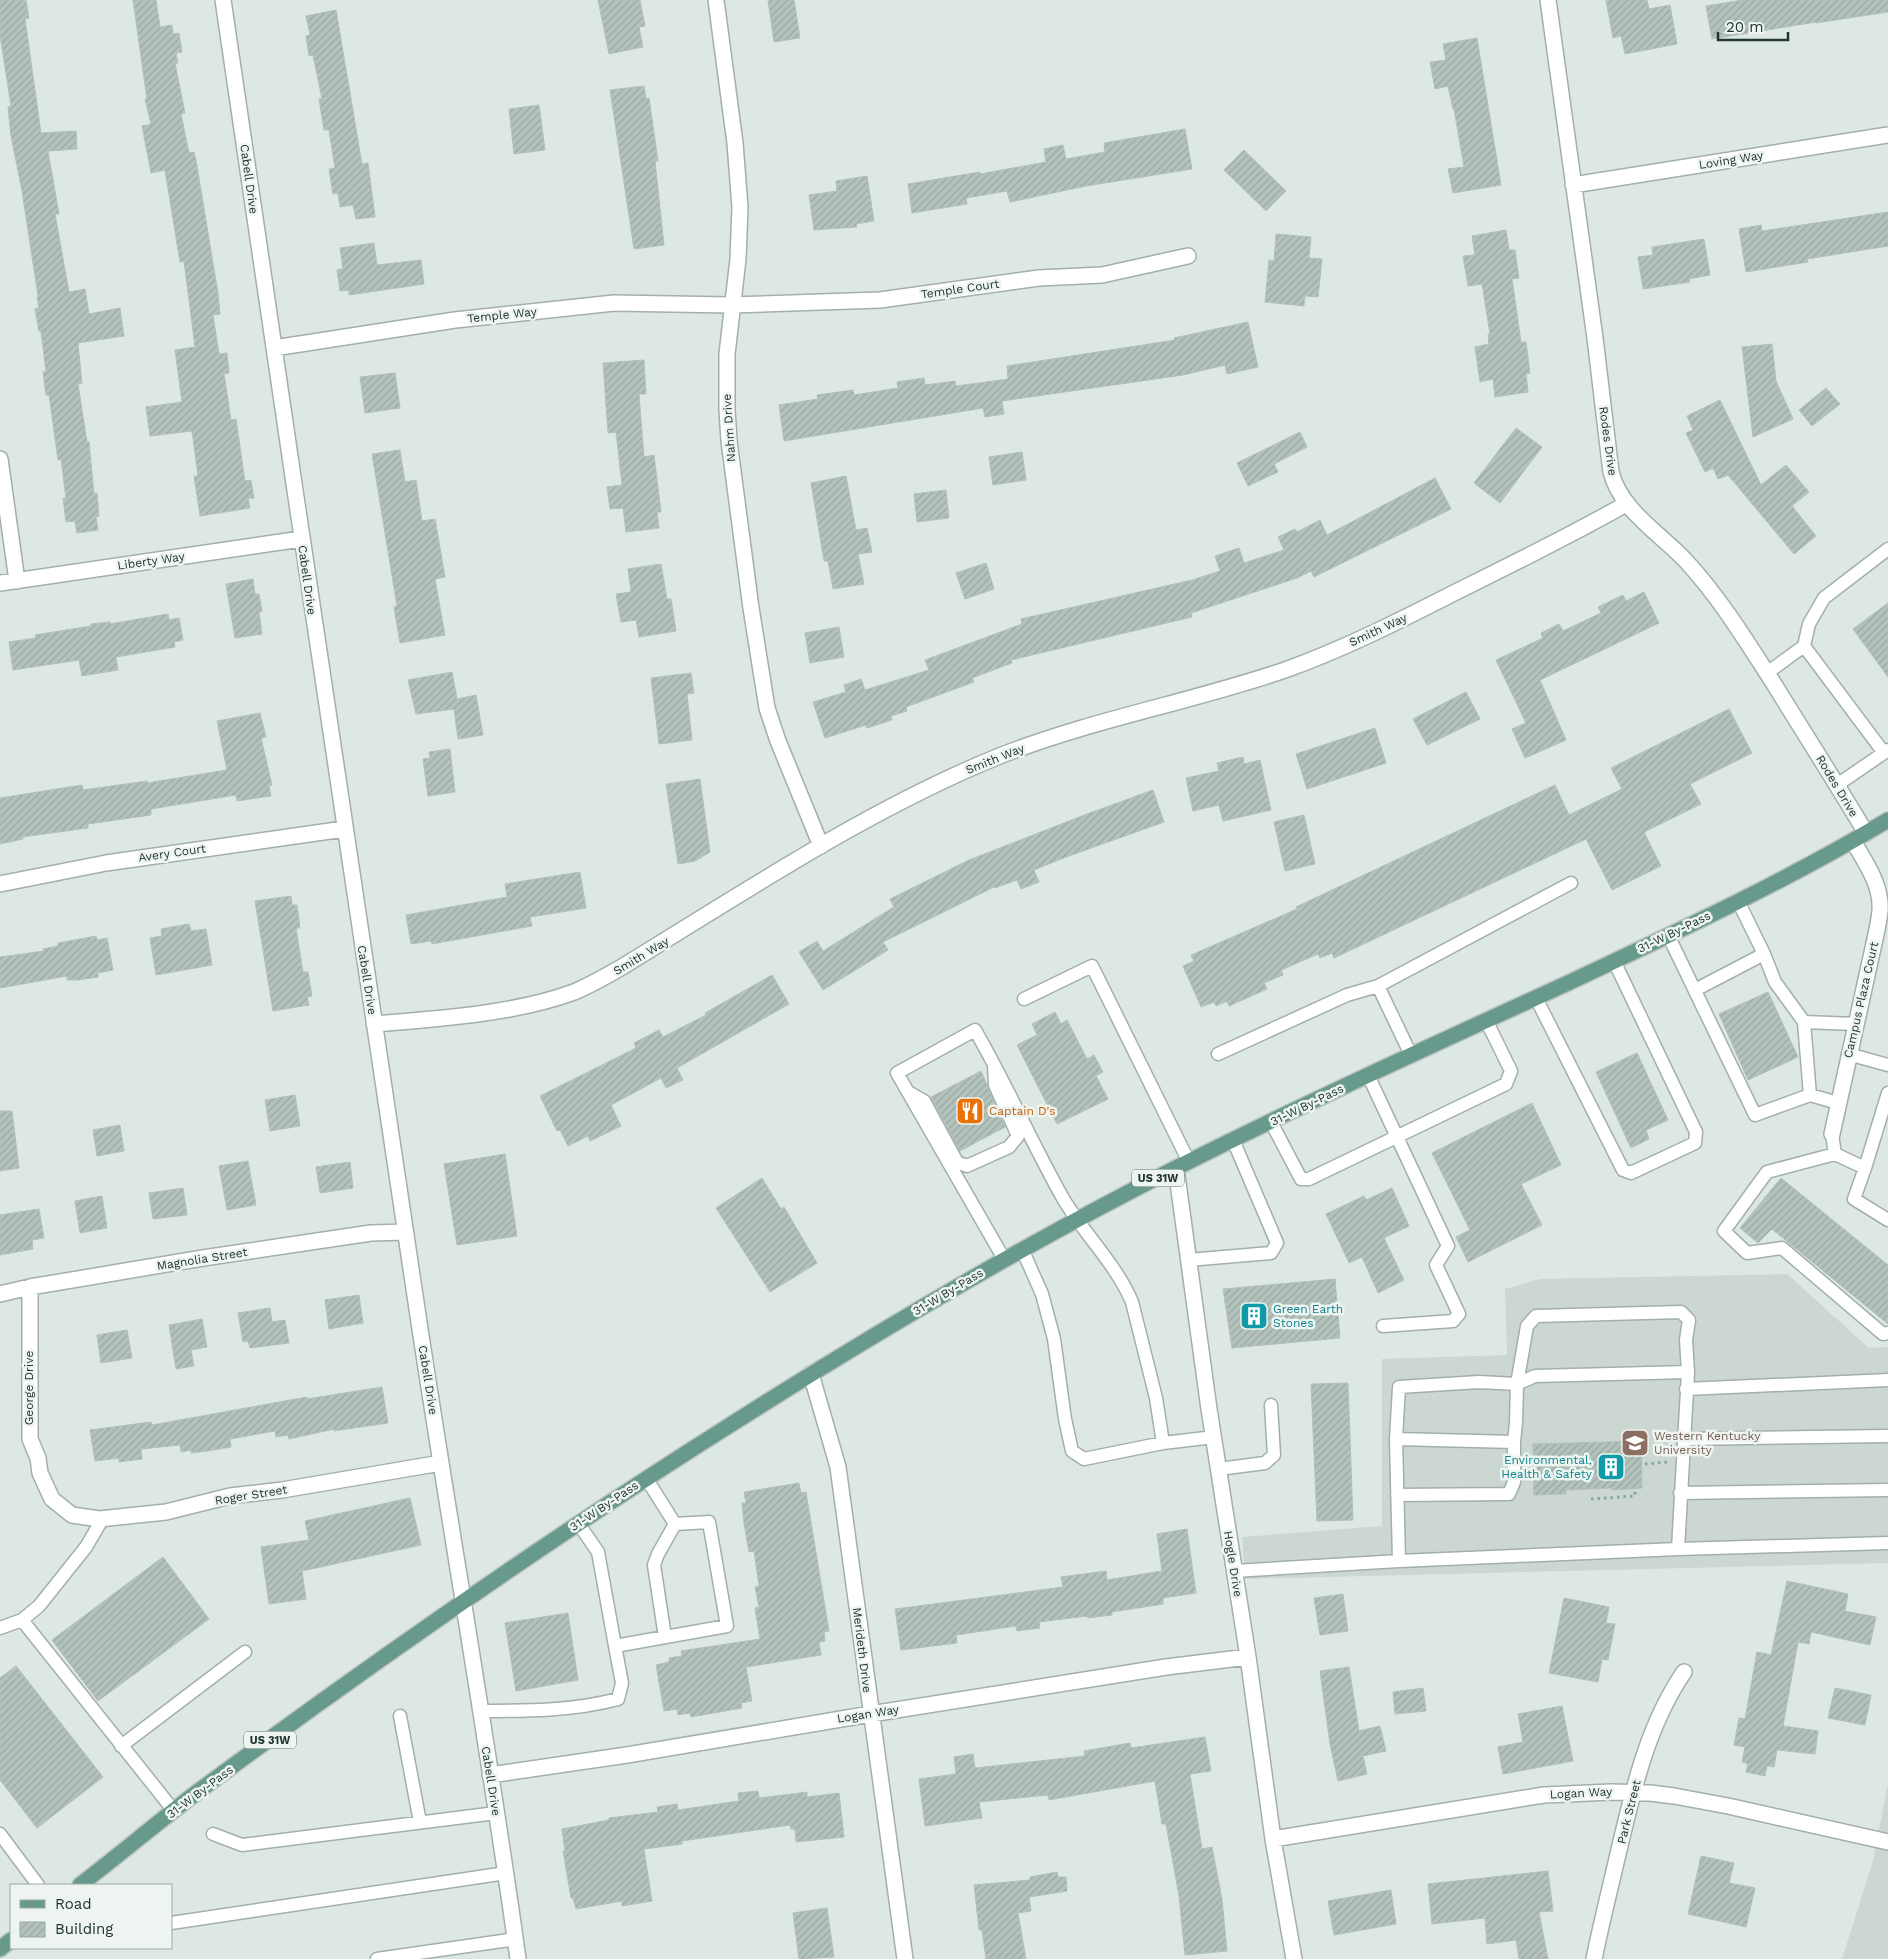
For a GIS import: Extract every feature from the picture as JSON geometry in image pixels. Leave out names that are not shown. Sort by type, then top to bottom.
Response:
[{"type":"main road","name":"31-W By-Pass","points":[[81,1884],[174,1811],[464,1602],[578,1523],[811,1374],[1004,1259],[1233,1140],[1738,901],[1860,837],[1888,820]]},
{"type":"main road","points":[[0,1949],[10,1941]]},
{"type":"street","name":"Cabell Drive","points":[[223,0],[344,829],[440,1463],[464,1602],[518,1959]]},
{"type":"street","name":"Nahm Drive","points":[[716,0],[735,143],[740,207],[738,259],[731,305],[726,381],[729,440],[767,708],[778,741],[821,846]]},
{"type":"street","name":"Rodes Drive","points":[[1548,0],[1611,472],[1616,488],[1626,504],[1686,561],[1739,629],[1837,785],[1860,837]]},
{"type":"street","name":"Loving Way","points":[[1573,185],[1888,135]]},
{"type":"street","name":"Temple Court","points":[[731,305],[880,300],[1039,278],[1102,275],[1188,256]]},
{"type":"street","name":"Temple Way","points":[[274,348],[455,320],[614,303],[731,305]]},
{"type":"street","points":[[0,459],[17,581]]},
{"type":"street","name":"Smith Way","points":[[374,1024],[434,1019],[496,1010],[572,992],[597,982],[821,846],[920,794],[1002,755],[1072,730],[1253,680],[1344,646],[1538,552],[1626,504]]},
{"type":"street","name":"Liberty Way","points":[[0,583],[301,539]]},
{"type":"street","name":"Avery Court","points":[[0,884],[106,862],[344,829]]},
{"type":"street","name":"Campus Plaza Court","points":[[1832,1134],[1880,910],[1879,897],[1860,837]]},
{"type":"street","name":"Hogle Drive","points":[[1183,1165],[1188,1260],[1248,1657],[1273,1839],[1294,1959]]},
{"type":"street","name":"Magnolia Street","points":[[0,1294],[30,1287],[371,1233],[405,1232]]},
{"type":"street","name":"George Drive","points":[[30,1287],[29,1427],[30,1438],[38,1458],[40,1473],[46,1486]]},
{"type":"street","name":"Merideth Drive","points":[[811,1374],[838,1467],[905,1959]]},
{"type":"street","name":"Roger Street","points":[[46,1486],[52,1499],[72,1515],[103,1518],[166,1512],[230,1496],[282,1490],[440,1463]]},
{"type":"street","name":"Logan Way","points":[[490,1775],[627,1755],[1166,1667],[1248,1657]]},
{"type":"street","name":"Park Street","points":[[1594,1959],[1633,1792],[1654,1729],[1672,1690],[1684,1672]]},
{"type":"street","name":"Logan Way","points":[[1273,1839],[1544,1795],[1633,1792],[1674,1796],[1728,1806],[1888,1842]]},
{"type":"lane","points":[[1767,673],[1804,646],[1808,624],[1824,598],[1888,548]]},
{"type":"lane","points":[[1804,646],[1886,752],[1837,785]]},
{"type":"lane","points":[[1218,1054],[1347,995],[1378,986],[1571,883]]},
{"type":"lane","points":[[1738,901],[1764,954],[1775,982],[1804,1022],[1810,1095]]},
{"type":"lane","points":[[1668,935],[1755,1115],[1810,1095],[1838,1103]]},
{"type":"lane","points":[[1695,990],[1764,954]]},
{"type":"lane","points":[[1536,998],[1623,1170],[1631,1173],[1695,1143],[1696,1132],[1614,961]]},
{"type":"lane","points":[[1024,999],[1092,966],[1183,1165]]},
{"type":"lane","points":[[1378,986],[1411,1055]]},
{"type":"lane","points":[[1271,1122],[1301,1179],[1309,1179],[1506,1084],[1511,1071],[1486,1020]]},
{"type":"lane","points":[[1804,1022],[1856,1024]]},
{"type":"lane","points":[[1004,1259],[897,1073],[975,1030],[994,1062],[1045,1163],[1078,1220],[1118,1275],[1132,1302],[1156,1398],[1163,1443]]},
{"type":"lane","points":[[1848,1054],[1888,1065]]},
{"type":"lane","points":[[908,1092],[924,1101],[957,1162],[967,1166],[1009,1147],[1018,1136],[995,1084],[994,1062]]},
{"type":"lane","points":[[1368,1075],[1448,1246],[1436,1265],[1459,1314],[1453,1321],[1384,1326]]},
{"type":"lane","points":[[1888,1093],[1854,1199],[1888,1220]]},
{"type":"lane","points":[[1832,1134],[1835,1154]]},
{"type":"lane","points":[[1188,1260],[1271,1253],[1277,1242],[1233,1140]]},
{"type":"lane","points":[[1865,1168],[1835,1154],[1767,1172],[1724,1231],[1747,1253],[1782,1248],[1883,1334],[1888,1333]]},
{"type":"lane","points":[[1022,1249],[1042,1294],[1054,1339],[1064,1419],[1072,1451],[1084,1459],[1163,1443],[1214,1438]]},
{"type":"lane","points":[[1397,1494],[1510,1494],[1514,1482],[1517,1384],[1528,1326],[1536,1316],[1681,1312],[1689,1320],[1686,1340],[1688,1372],[1678,1549]]},
{"type":"lane","points":[[1399,1561],[1396,1440],[1399,1387],[1479,1382],[1517,1384],[1535,1376],[1688,1372]]},
{"type":"lane","points":[[1686,1389],[1888,1380]]},
{"type":"lane","points":[[1219,1469],[1265,1462],[1274,1455],[1271,1405]]},
{"type":"lane","points":[[1684,1439],[1888,1436]]},
{"type":"lane","points":[[1396,1440],[1514,1442]]},
{"type":"lane","points":[[646,1478],[675,1524]]},
{"type":"lane","points":[[1680,1493],[1888,1490]]},
{"type":"lane","points":[[0,1628],[22,1620],[39,1606],[86,1547],[103,1518]]},
{"type":"lane","points":[[615,1646],[726,1626],[709,1522],[675,1524]]},
{"type":"lane","points":[[480,1711],[530,1711],[592,1706],[618,1699],[622,1683],[598,1552],[578,1523]]},
{"type":"lane","points":[[665,1637],[654,1565],[675,1524]]},
{"type":"lane","points":[[1234,1571],[1399,1561],[1678,1549],[1888,1543]]},
{"type":"lane","points":[[22,1620],[174,1811]]},
{"type":"lane","points":[[121,1746],[245,1652]]},
{"type":"lane","points":[[400,1716],[420,1822]]},
{"type":"lane","points":[[214,1834],[242,1845],[496,1813]]},
{"type":"lane","points":[[0,1834],[37,1884]]},
{"type":"lane","points":[[172,1923],[506,1873]]},
{"type":"lane","points":[[377,1959],[516,1939]]},
{"type":"path","points":[[1645,1464],[1670,1462]]},
{"type":"path","points":[[1591,1499],[1636,1496],[1635,1490]]},
{"type":"shaded area","name":"Western Kentucky University","points":[[1787,1274],[1869,1348],[1888,1347],[1888,1563],[1245,1579],[1242,1537],[1382,1526],[1382,1359],[1507,1355],[1505,1289],[1540,1279]]},
{"type":"shaded area","points":[[1888,1784],[1888,1959],[1842,1959],[1872,1864]]},
{"type":"building","points":[[0,0],[26,0],[29,18],[25,19],[41,133],[76,131],[77,149],[48,151],[59,214],[55,214],[69,292],[85,289],[89,314],[120,308],[124,336],[78,343],[82,383],[78,384],[87,442],[89,442],[94,494],[97,493],[99,516],[96,517],[98,530],[77,533],[75,521],[66,522],[63,498],[66,498],[61,459],[58,460],[49,395],[46,395],[43,372],[46,372],[41,331],[39,331],[35,309],[39,308],[38,296],[22,191],[11,136],[8,107],[11,106],[0,35]]},
{"type":"building","points":[[133,0],[156,0],[160,27],[172,25],[173,34],[179,33],[182,52],[176,53],[178,63],[175,63],[185,113],[181,114],[189,153],[194,152],[196,160],[218,293],[220,314],[213,315],[219,354],[227,353],[229,373],[224,374],[231,420],[236,419],[245,481],[251,480],[254,498],[248,498],[250,508],[200,516],[194,476],[198,476],[192,431],[150,436],[146,407],[182,402],[175,350],[195,347],[184,261],[180,262],[165,170],[151,173],[142,126],[151,124],[145,99],[147,99]]},
{"type":"building","points":[[598,0],[640,0],[645,26],[639,27],[643,47],[609,54]]},
{"type":"building","points":[[768,0],[794,0],[800,38],[774,42]]},
{"type":"building","points":[[1606,0],[1647,0],[1649,9],[1670,5],[1677,44],[1625,54],[1621,36],[1613,38]]},
{"type":"building","points":[[1743,0],[1888,0],[1888,12],[1712,39],[1706,6]]},
{"type":"building","points":[[336,10],[362,164],[368,163],[375,217],[356,219],[353,205],[340,207],[338,193],[333,194],[329,169],[335,168],[329,130],[324,130],[319,99],[322,99],[313,55],[309,56],[306,36],[310,35],[306,16]]},
{"type":"building","points":[[1477,38],[1501,185],[1453,193],[1448,169],[1464,167],[1454,109],[1448,86],[1435,89],[1430,62],[1446,60],[1443,44]]},
{"type":"building","points":[[644,86],[646,99],[649,98],[658,161],[655,161],[664,245],[634,249],[610,90]]},
{"type":"building","points":[[539,105],[545,150],[514,154],[509,109]]},
{"type":"building","points":[[1185,129],[1192,169],[1086,186],[1010,202],[1007,191],[966,198],[967,204],[912,213],[908,184],[1046,162],[1044,149],[1063,145],[1066,159],[1105,152],[1104,143]]},
{"type":"building","points":[[1244,150],[1286,191],[1266,211],[1224,170]]},
{"type":"building","points":[[867,176],[874,221],[856,224],[857,227],[814,230],[809,195],[837,191],[836,181]]},
{"type":"building","points":[[1888,212],[1888,246],[1807,259],[1808,262],[1746,272],[1739,229],[1761,225],[1762,231]]},
{"type":"building","points":[[1506,230],[1509,250],[1515,250],[1519,278],[1512,279],[1521,342],[1526,342],[1530,373],[1526,374],[1528,392],[1495,397],[1493,379],[1480,382],[1475,347],[1489,344],[1488,334],[1490,334],[1482,284],[1468,286],[1463,256],[1475,255],[1472,236]]},
{"type":"building","points":[[1276,234],[1311,237],[1309,258],[1322,259],[1318,297],[1305,296],[1304,306],[1265,302],[1269,260],[1274,261]]},
{"type":"building","points":[[1704,239],[1710,275],[1689,279],[1690,282],[1643,289],[1638,257],[1653,255],[1652,247]]},
{"type":"building","points":[[374,243],[377,265],[421,260],[424,284],[349,295],[349,290],[340,291],[337,270],[343,269],[340,248]]},
{"type":"building","points":[[1248,322],[1258,367],[1227,374],[1225,365],[1183,375],[1002,401],[1004,414],[985,417],[983,408],[784,441],[779,405],[818,399],[817,395],[853,390],[854,395],[898,388],[897,382],[924,378],[925,385],[955,381],[956,386],[1008,379],[1007,366],[1175,340],[1174,338]]},
{"type":"building","points":[[1772,344],[1776,381],[1793,419],[1753,437],[1742,347]]},
{"type":"building","points":[[644,360],[646,394],[639,394],[644,457],[654,455],[661,512],[657,512],[659,528],[626,532],[623,508],[610,509],[607,487],[622,485],[616,432],[608,433],[603,363]]},
{"type":"building","points":[[395,373],[400,408],[365,413],[360,377]]},
{"type":"building","points":[[1826,388],[1840,404],[1812,426],[1799,410]]},
{"type":"building","points":[[1720,400],[1761,485],[1786,465],[1809,492],[1792,506],[1816,536],[1794,554],[1728,475],[1718,479],[1713,468],[1705,472],[1686,433],[1693,430],[1687,416]]},
{"type":"building","points":[[1516,428],[1542,447],[1500,503],[1474,483]]},
{"type":"building","points":[[1300,432],[1307,447],[1274,464],[1278,472],[1248,486],[1237,463]]},
{"type":"building","points":[[400,450],[405,482],[416,480],[422,521],[435,519],[445,577],[435,579],[445,635],[400,643],[394,607],[397,606],[372,454]]},
{"type":"building","points":[[1022,452],[1026,480],[993,485],[989,457]]},
{"type":"building","points":[[846,476],[856,530],[867,528],[872,552],[858,554],[864,584],[833,589],[828,561],[824,561],[811,483]]},
{"type":"building","points":[[1435,478],[1451,509],[1314,577],[1311,571],[1297,578],[1191,613],[1192,617],[1011,660],[1012,663],[972,678],[974,682],[906,707],[907,711],[891,716],[892,720],[867,728],[866,725],[825,738],[813,702],[846,692],[844,685],[861,679],[865,690],[929,670],[925,660],[1022,624],[1021,619],[1192,580],[1220,571],[1215,556],[1239,548],[1244,563],[1284,550],[1278,537],[1295,529],[1297,532],[1320,520],[1327,535]]},
{"type":"building","points":[[946,490],[949,518],[917,522],[914,494]]},
{"type":"building","points":[[986,563],[994,589],[965,599],[956,573]]},
{"type":"building","points":[[661,564],[667,599],[671,599],[676,631],[639,637],[636,620],[621,622],[616,594],[631,592],[628,569]]},
{"type":"building","points":[[253,579],[255,594],[259,594],[262,611],[259,612],[262,634],[235,638],[226,584]]},
{"type":"building","points":[[1644,592],[1659,623],[1540,680],[1566,740],[1525,758],[1512,729],[1526,723],[1496,660],[1543,638],[1541,633],[1559,624],[1563,631],[1601,613],[1598,607],[1623,595],[1626,601]]},
{"type":"building","points":[[1888,603],[1888,677],[1853,629]]},
{"type":"building","points":[[168,614],[169,620],[179,618],[183,640],[174,642],[175,647],[116,657],[118,670],[82,676],[79,660],[13,670],[9,642],[36,638],[35,635],[91,626],[91,624],[110,622],[110,624]]},
{"type":"building","points":[[839,627],[844,657],[810,663],[805,633]]},
{"type":"building","points":[[452,672],[457,699],[476,695],[483,735],[458,739],[454,709],[416,714],[408,680]]},
{"type":"building","points":[[691,673],[694,693],[687,694],[692,740],[659,744],[651,678]]},
{"type":"building","points":[[1466,692],[1480,719],[1427,745],[1413,719]]},
{"type":"building","points":[[1729,709],[1752,753],[1690,784],[1701,804],[1644,832],[1661,866],[1612,890],[1586,839],[1334,958],[1332,953],[1320,958],[1318,954],[1281,970],[1283,975],[1264,983],[1267,989],[1229,1006],[1227,1001],[1216,1006],[1214,1002],[1201,1007],[1183,966],[1194,961],[1191,955],[1297,909],[1296,907],[1555,785],[1569,815],[1622,789],[1611,768]]},
{"type":"building","points":[[260,713],[266,737],[261,738],[272,785],[269,786],[271,796],[237,801],[236,795],[151,809],[151,815],[88,824],[88,828],[22,837],[23,839],[0,844],[0,798],[82,785],[83,790],[147,781],[147,783],[227,770],[217,721]]},
{"type":"building","points":[[1375,728],[1386,763],[1307,789],[1296,754]]},
{"type":"building","points":[[450,749],[455,792],[428,796],[423,759],[430,758],[429,752]]},
{"type":"building","points":[[1243,757],[1244,764],[1260,760],[1271,810],[1223,821],[1219,805],[1193,811],[1186,778],[1219,771],[1217,763]]},
{"type":"building","points":[[700,779],[710,852],[695,861],[678,864],[666,784]]},
{"type":"building","points":[[1153,790],[1164,822],[1034,870],[1039,882],[1021,889],[1017,880],[994,887],[883,942],[888,950],[823,990],[799,952],[817,941],[823,951],[894,907],[890,899],[969,860]]},
{"type":"building","points":[[1304,815],[1315,864],[1285,871],[1274,822]]},
{"type":"building","points":[[580,872],[586,908],[530,917],[532,926],[432,944],[431,941],[411,944],[406,915],[507,897],[505,884]]},
{"type":"building","points":[[291,896],[292,905],[297,905],[300,928],[296,928],[303,972],[308,972],[312,996],[307,997],[309,1005],[273,1011],[255,901]]},
{"type":"building","points":[[189,924],[191,931],[206,929],[212,965],[156,975],[150,938],[162,936],[161,929]]},
{"type":"building","points":[[96,936],[97,940],[107,938],[113,970],[98,973],[98,977],[67,980],[67,976],[0,988],[0,957],[44,951],[43,949],[58,946],[58,943]]},
{"type":"building","points":[[772,975],[789,1004],[677,1068],[683,1080],[666,1088],[661,1078],[611,1105],[621,1126],[590,1141],[588,1136],[568,1146],[560,1130],[557,1131],[540,1096],[636,1048],[634,1043],[659,1030],[663,1037],[706,1015],[705,1013]]},
{"type":"building","points":[[1768,992],[1798,1057],[1748,1080],[1719,1014]]},
{"type":"building","points":[[1055,1012],[1061,1024],[1067,1020],[1087,1059],[1094,1055],[1103,1072],[1096,1076],[1108,1099],[1057,1124],[1017,1045],[1037,1035],[1032,1024]]},
{"type":"building","points":[[1637,1053],[1668,1120],[1646,1130],[1649,1139],[1631,1148],[1596,1072]]},
{"type":"building","name":"Captain D's","points":[[981,1071],[1005,1127],[960,1151],[931,1097]]},
{"type":"building","points":[[295,1095],[300,1126],[270,1131],[265,1100]]},
{"type":"building","points":[[1532,1103],[1561,1165],[1521,1184],[1542,1225],[1468,1262],[1456,1237],[1470,1230],[1432,1153]]},
{"type":"building","points":[[0,1111],[12,1111],[19,1168],[0,1171]]},
{"type":"building","points":[[120,1125],[124,1151],[97,1156],[93,1130]]},
{"type":"building","points":[[505,1154],[517,1236],[457,1245],[444,1164]]},
{"type":"building","points":[[248,1161],[256,1205],[227,1210],[219,1166]]},
{"type":"building","points":[[350,1162],[353,1188],[320,1193],[316,1167]]},
{"type":"building","points":[[762,1178],[781,1209],[784,1207],[817,1263],[770,1292],[716,1208]]},
{"type":"building","points":[[1781,1178],[1888,1265],[1888,1324],[1772,1229],[1758,1243],[1740,1228]]},
{"type":"building","points":[[183,1188],[187,1215],[153,1219],[149,1193]]},
{"type":"building","points":[[1392,1188],[1409,1226],[1384,1238],[1404,1280],[1378,1293],[1362,1257],[1349,1263],[1326,1214],[1364,1196],[1366,1200]]},
{"type":"building","points":[[102,1196],[107,1228],[80,1233],[75,1201]]},
{"type":"building","points":[[39,1209],[44,1238],[32,1240],[33,1249],[0,1255],[0,1215]]},
{"type":"building","points":[[1335,1279],[1340,1338],[1232,1348],[1223,1289]]},
{"type":"building","points":[[359,1295],[363,1323],[329,1329],[325,1300]]},
{"type":"building","points":[[270,1308],[272,1322],[285,1320],[289,1343],[250,1348],[248,1341],[243,1342],[238,1313]]},
{"type":"building","points":[[202,1319],[207,1347],[191,1350],[194,1366],[176,1369],[169,1325]]},
{"type":"building","points":[[127,1330],[132,1358],[101,1363],[97,1335]]},
{"type":"building","points":[[1348,1383],[1353,1520],[1317,1521],[1311,1384]]},
{"type":"building","points":[[382,1387],[388,1423],[334,1431],[334,1429],[289,1439],[288,1435],[276,1437],[275,1431],[230,1439],[231,1447],[207,1451],[191,1453],[191,1450],[181,1452],[180,1445],[141,1449],[142,1459],[119,1462],[119,1458],[95,1461],[90,1430],[151,1422],[152,1425],[307,1397],[307,1399]]},
{"type":"building","points":[[1641,1441],[1642,1488],[1566,1490],[1566,1494],[1534,1495],[1533,1444]]},
{"type":"building","points":[[799,1483],[801,1493],[806,1492],[829,1631],[824,1632],[825,1641],[819,1642],[821,1655],[746,1667],[752,1701],[741,1703],[742,1708],[691,1717],[690,1713],[678,1715],[677,1709],[664,1711],[656,1665],[669,1662],[669,1658],[682,1656],[681,1651],[760,1639],[755,1608],[759,1607],[755,1587],[759,1586],[754,1551],[749,1552],[744,1523],[742,1503],[746,1503],[744,1492]]},
{"type":"building","points":[[410,1498],[421,1545],[302,1571],[306,1599],[269,1604],[261,1547],[309,1540],[305,1521]]},
{"type":"building","points":[[1187,1529],[1196,1593],[1163,1598],[1163,1604],[1112,1612],[1112,1615],[1039,1622],[1040,1628],[1017,1631],[1016,1626],[956,1635],[957,1643],[901,1650],[895,1609],[1063,1587],[1061,1577],[1106,1571],[1107,1580],[1162,1571],[1157,1534]]},
{"type":"building","points":[[163,1557],[209,1619],[98,1701],[52,1640]]},
{"type":"building","points":[[1787,1581],[1848,1594],[1845,1611],[1876,1617],[1870,1645],[1811,1632],[1809,1644],[1798,1642],[1783,1726],[1818,1731],[1815,1754],[1777,1750],[1774,1767],[1767,1766],[1765,1776],[1746,1772],[1748,1764],[1742,1762],[1745,1747],[1734,1745],[1739,1718],[1745,1719],[1757,1652],[1771,1655]]},
{"type":"building","points":[[1343,1594],[1348,1631],[1320,1635],[1314,1598]]},
{"type":"building","points":[[1564,1598],[1609,1607],[1606,1623],[1615,1624],[1608,1660],[1602,1659],[1598,1682],[1549,1673]]},
{"type":"building","points":[[568,1613],[578,1680],[516,1691],[505,1623]]},
{"type":"building","points":[[16,1666],[103,1777],[37,1828],[0,1780],[0,1678]]},
{"type":"building","points":[[1349,1667],[1359,1731],[1380,1726],[1386,1751],[1363,1756],[1367,1774],[1338,1781],[1330,1744],[1320,1671]]},
{"type":"building","points":[[1423,1688],[1426,1711],[1395,1714],[1393,1692]]},
{"type":"building","points":[[1835,1688],[1871,1695],[1865,1725],[1828,1718]]},
{"type":"building","points":[[1562,1706],[1573,1761],[1503,1774],[1498,1747],[1523,1742],[1518,1714]]},
{"type":"building","points":[[1205,1737],[1211,1771],[1190,1774],[1202,1849],[1212,1847],[1222,1899],[1227,1951],[1185,1955],[1179,1896],[1166,1824],[1162,1824],[1155,1781],[1049,1800],[1048,1795],[979,1802],[982,1818],[925,1826],[919,1779],[956,1774],[954,1757],[973,1754],[975,1768],[1085,1756],[1084,1751],[1130,1743],[1131,1748]]},
{"type":"building","points":[[758,1791],[759,1798],[807,1792],[807,1797],[839,1793],[844,1837],[796,1842],[795,1829],[791,1829],[790,1825],[682,1841],[682,1844],[644,1849],[652,1901],[622,1906],[622,1901],[576,1909],[573,1898],[571,1898],[563,1851],[565,1851],[562,1829],[609,1820],[609,1818],[658,1812],[657,1807],[677,1804],[678,1810],[739,1801],[738,1793]]},
{"type":"building","points":[[1701,1856],[1734,1863],[1729,1883],[1755,1888],[1746,1927],[1688,1914]]},
{"type":"building","points":[[1548,1871],[1553,1911],[1539,1912],[1548,1959],[1519,1959],[1516,1940],[1487,1944],[1485,1918],[1432,1924],[1428,1884]]},
{"type":"building","points":[[1057,1872],[1058,1877],[1066,1877],[1067,1891],[1029,1897],[1031,1911],[1018,1913],[1026,1959],[986,1959],[982,1930],[979,1930],[974,1885],[1030,1880],[1030,1877]]},
{"type":"building","points":[[1391,1890],[1396,1924],[1334,1935],[1328,1901]]},
{"type":"building","points":[[827,1908],[834,1957],[799,1959],[793,1913]]},
{"type":"place","name":"Captain D's","points":[[970,1111]]},
{"type":"place","name":"Green Earth Stones","points":[[1254,1316]]},
{"type":"place","name":"Western Kentucky University","points":[[1635,1443]]},
{"type":"place","name":"Environmental, Health & Safety","points":[[1611,1467]]}]
